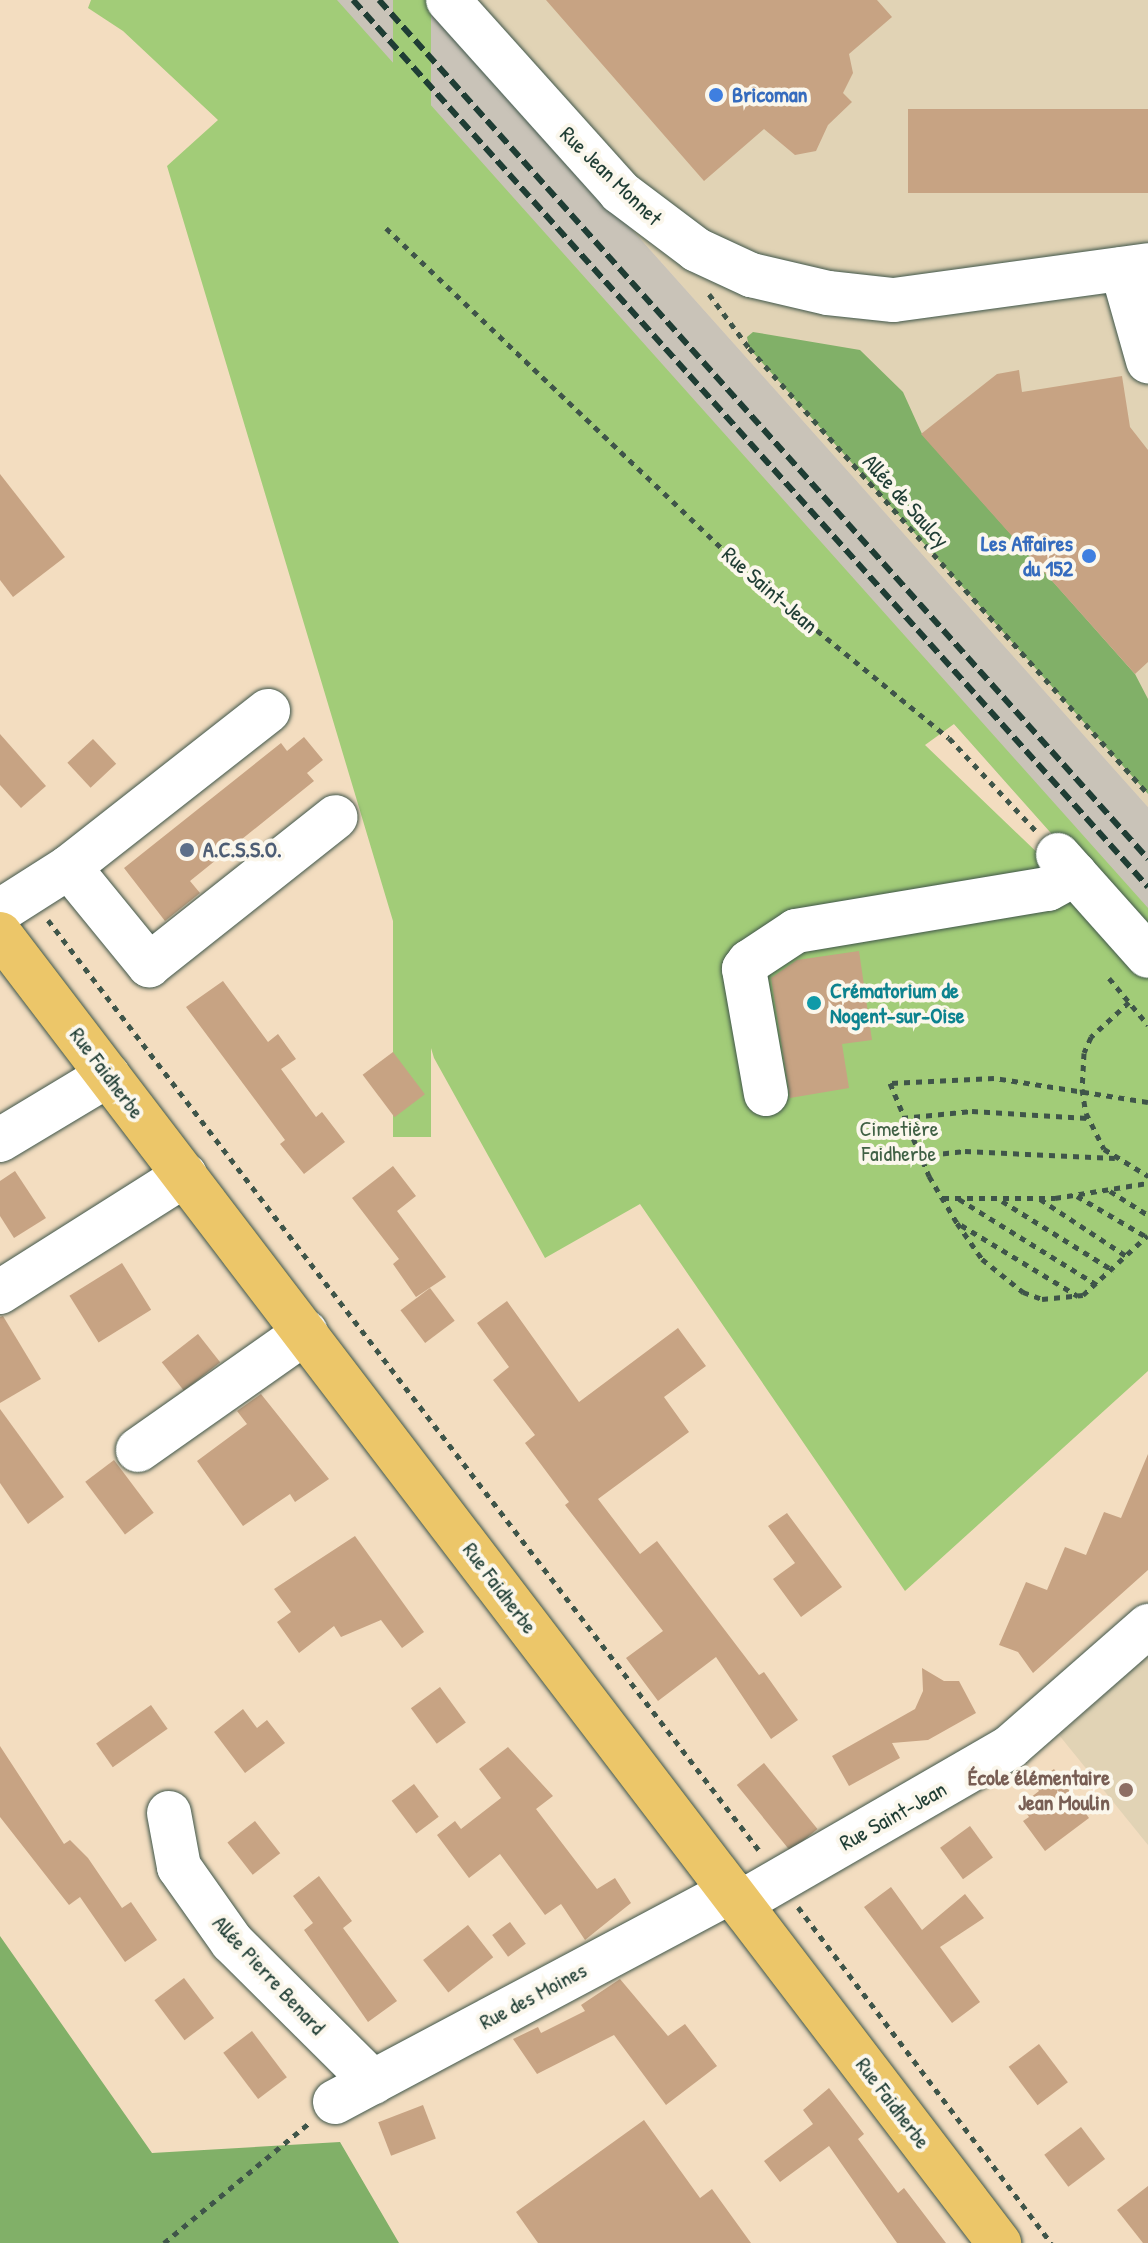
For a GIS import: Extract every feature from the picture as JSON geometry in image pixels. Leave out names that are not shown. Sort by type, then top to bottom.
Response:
[{"type":"main road","name":"Rue Faidherbe","points":[[0,934],[999,2243]]},
{"type":"street","name":"Rue Jean Monnet","points":[[448,0],[599,171],[697,250],[774,282],[876,299],[969,293],[1135,267]]},
{"type":"street","points":[[1135,267],[1144,343]]},
{"type":"street","points":[[11,902],[69,867],[268,711]]},
{"type":"street","points":[[69,867],[149,965],[336,817]]},
{"type":"street","points":[[766,1094],[744,969],[749,962],[796,931],[1048,889],[1066,864],[1148,956]]},
{"type":"street","points":[[0,1140],[108,1075]]},
{"type":"street","points":[[0,1292],[185,1175]]},
{"type":"street","points":[[138,1450],[306,1332]]},
{"type":"street","name":"Rue Saint-Jean","points":[[735,1897],[779,1881],[1010,1747],[1148,1626]]},
{"type":"street","name":"Allée Pierre Benard","points":[[169,1813],[179,1867],[224,1930],[373,2082]]},
{"type":"street","name":"Rue des Moines","points":[[335,2102],[735,1897]]},
{"type":"path","name":"Rue Saint-Jean","points":[[386,228],[752,577],[949,738],[1066,864]]},
{"type":"path","name":"Allée de Saulcy","points":[[697,250],[705,285],[720,315],[1148,794]]},
{"type":"path","points":[[11,902],[753,1839],[779,1881],[1051,2243]]},
{"type":"path","points":[[1109,978],[1148,1025]]},
{"type":"path","points":[[1129,1002],[1091,1037],[1084,1053],[1082,1089],[1094,1135],[1115,1158],[1148,1176]]},
{"type":"path","points":[[1076,1195],[1147,1236],[1114,1271],[1078,1296],[1042,1299],[1023,1292],[982,1259],[957,1223],[919,1156],[890,1083],[994,1078],[1082,1089],[1148,1102]]},
{"type":"path","points":[[902,1118],[972,1111],[1088,1118]]},
{"type":"path","points":[[919,1156],[965,1151],[1115,1158]]},
{"type":"path","points":[[942,1198],[1039,1199],[1148,1183]]},
{"type":"path","points":[[1138,1185],[1148,1190]]},
{"type":"path","points":[[1109,1191],[1148,1215]]},
{"type":"path","points":[[958,1199],[1097,1285]]},
{"type":"path","points":[[1039,1199],[1128,1257]]},
{"type":"path","points":[[1001,1200],[1114,1271]]},
{"type":"path","points":[[957,1223],[1078,1296]]},
{"type":"path","points":[[164,2243],[335,2102]]},
{"type":"shaded area","points":[[310,0],[427,0],[1148,807],[1148,942]]},
{"type":"shaded area","points":[[427,0],[1148,0],[1148,807]]},
{"type":"shaded area","name":"École élémentaire Jean Moulin","points":[[1148,1656],[1148,1845],[1059,1735]]},
{"type":"green space","name":"Cimetière Faidherbe","points":[[91,0],[337,0],[1148,908],[1148,942],[954,724],[925,745],[1046,861],[1148,972],[1148,1371],[905,1591],[640,1204],[545,1258],[434,1058],[167,166],[218,120],[123,31],[88,8]]},
{"type":"green space","points":[[393,0],[431,0],[431,1137],[393,1137]]},
{"type":"green space","points":[[753,332],[860,350],[903,392],[922,434],[1135,674],[1148,699],[1148,794],[749,348],[747,337]]},
{"type":"green space","points":[[0,1936],[152,2153],[340,2142],[399,2243],[0,2243]]},
{"type":"building","name":"Bricoman","points":[[546,0],[877,0],[892,17],[849,54],[853,73],[843,93],[852,102],[828,125],[816,151],[795,155],[764,129],[704,181]]},
{"type":"building","points":[[908,109],[1148,109],[1148,193],[908,193]]},
{"type":"building","name":"Les Affaires du 152","points":[[1019,370],[1022,392],[1122,376],[1130,427],[1148,450],[1148,662],[1135,674],[921,434],[997,374]]},
{"type":"building","points":[[0,474],[65,557],[13,597],[0,580]]},
{"type":"building","points":[[0,734],[46,786],[21,808],[0,785]]},
{"type":"building","name":"A.C.S.S.O.","points":[[304,737],[323,760],[307,773],[314,781],[190,881],[200,893],[165,921],[124,868],[281,743],[287,751]]},
{"type":"building","points":[[93,739],[116,764],[91,788],[67,763]]},
{"type":"building","name":"Crématorium de Nogent-sur-Oise","points":[[859,951],[872,1040],[842,1044],[849,1088],[790,1098],[771,978],[797,960]]},
{"type":"building","points":[[223,981],[268,1042],[278,1034],[296,1059],[281,1069],[316,1117],[322,1112],[345,1142],[304,1174],[280,1144],[285,1140],[186,1007]]},
{"type":"building","points":[[393,1052],[425,1094],[395,1117],[363,1075]]},
{"type":"building","points":[[393,1166],[416,1196],[397,1211],[446,1277],[416,1297],[393,1264],[399,1259],[352,1198]]},
{"type":"building","points":[[15,1171],[46,1218],[14,1238],[0,1216],[0,1181]]},
{"type":"building","points":[[122,1263],[151,1310],[99,1342],[69,1296]]},
{"type":"building","points":[[430,1288],[455,1321],[425,1343],[400,1310]]},
{"type":"building","points":[[507,1301],[579,1402],[678,1328],[706,1366],[664,1397],[689,1432],[598,1499],[640,1554],[657,1541],[759,1675],[764,1672],[798,1720],[771,1739],[716,1657],[658,1701],[626,1658],[663,1631],[565,1505],[569,1502],[525,1443],[535,1435],[493,1380],[509,1367],[477,1323]]},
{"type":"building","points":[[3,1316],[41,1379],[0,1403],[0,1317]]},
{"type":"building","points":[[198,1334],[220,1362],[184,1391],[162,1362]]},
{"type":"building","points":[[261,1394],[329,1479],[295,1502],[290,1494],[243,1526],[197,1461],[247,1424],[237,1411]]},
{"type":"building","points":[[0,1409],[64,1497],[28,1524],[0,1483]]},
{"type":"building","points":[[1148,1454],[1148,1570],[1033,1673],[1018,1652],[999,1645],[1026,1582],[1047,1590],[1065,1547],[1086,1555],[1104,1512],[1121,1518]]},
{"type":"building","points":[[114,1460],[154,1513],[125,1534],[85,1482]]},
{"type":"building","points":[[787,1513],[842,1587],[801,1617],[773,1579],[795,1563],[768,1526]]},
{"type":"building","points":[[355,1536],[424,1632],[402,1648],[381,1620],[341,1637],[334,1626],[299,1653],[277,1622],[291,1612],[274,1589]]},
{"type":"building","points":[[922,1668],[944,1681],[959,1681],[976,1713],[928,1740],[892,1743],[900,1758],[849,1786],[832,1756],[915,1709],[923,1691]]},
{"type":"building","points":[[440,1687],[466,1723],[437,1744],[411,1708]]},
{"type":"building","points":[[151,1705],[168,1729],[113,1767],[96,1743]]},
{"type":"building","points":[[243,1709],[257,1728],[267,1720],[285,1743],[245,1773],[214,1732]]},
{"type":"building","points":[[0,1746],[64,1844],[70,1840],[88,1858],[122,1908],[131,1902],[157,1940],[125,1962],[80,1897],[69,1905],[0,1817]]},
{"type":"building","points":[[508,1747],[553,1796],[536,1809],[597,1889],[615,1878],[631,1903],[585,1940],[561,1904],[545,1915],[500,1854],[469,1878],[437,1835],[455,1821],[461,1829],[501,1798],[479,1769]]},
{"type":"building","points":[[764,1763],[817,1829],[790,1851],[737,1785]]},
{"type":"building","points":[[1054,1769],[1089,1818],[1045,1851],[1023,1821],[1029,1817],[1021,1805],[1039,1791],[1034,1784]]},
{"type":"building","points":[[414,1784],[439,1817],[416,1834],[392,1801]]},
{"type":"building","points":[[255,1821],[280,1853],[253,1875],[227,1843]]},
{"type":"building","points":[[970,1826],[993,1858],[963,1879],[940,1848]]},
{"type":"building","points":[[319,1876],[352,1921],[343,1928],[397,2001],[368,2022],[304,1930],[313,1923],[293,1896]]},
{"type":"building","points":[[891,1887],[922,1930],[965,1894],[984,1918],[940,1947],[980,2002],[952,2023],[864,1907]]},
{"type":"building","points":[[510,1922],[526,1944],[508,1957],[492,1935]]},
{"type":"building","points":[[468,1925],[493,1957],[448,1992],[423,1960]]},
{"type":"building","points":[[184,1978],[214,2018],[185,2040],[154,2000]]},
{"type":"building","points":[[620,1979],[668,2036],[685,2024],[717,2066],[666,2105],[614,2035],[537,2074],[513,2039],[538,2027],[541,2033],[585,2011],[581,2005]]},
{"type":"building","points":[[252,2031],[287,2077],[258,2099],[223,2053]]},
{"type":"building","points":[[1039,2044],[1068,2082],[1038,2105],[1009,2067]]},
{"type":"building","points":[[829,2088],[864,2134],[858,2139],[898,2193],[904,2188],[946,2243],[897,2243],[829,2146],[780,2182],[764,2161],[813,2124],[803,2110]]},
{"type":"building","points":[[423,2105],[436,2139],[391,2156],[378,2122]]},
{"type":"building","points":[[644,2120],[700,2198],[712,2189],[751,2243],[538,2243],[516,2212]]},
{"type":"building","points":[[1081,2127],[1105,2159],[1068,2187],[1044,2155]]},
{"type":"building","points":[[1148,2186],[1148,2243],[1143,2243],[1117,2210]]},
{"type":"railway","points":[[353,0],[1148,887]]},
{"type":"railway","points":[[379,0],[1148,859]]},
{"type":"place","name":"Bricoman","points":[[716,95]]},
{"type":"place","name":"Les Affaires du 152","points":[[1089,556]]},
{"type":"place","name":"A.C.S.S.O.","points":[[187,850]]},
{"type":"place","name":"Crématorium de Nogent-sur-Oise","points":[[814,1003]]},
{"type":"place","name":"École élémentaire Jean Moulin","points":[[1126,1790]]}]
